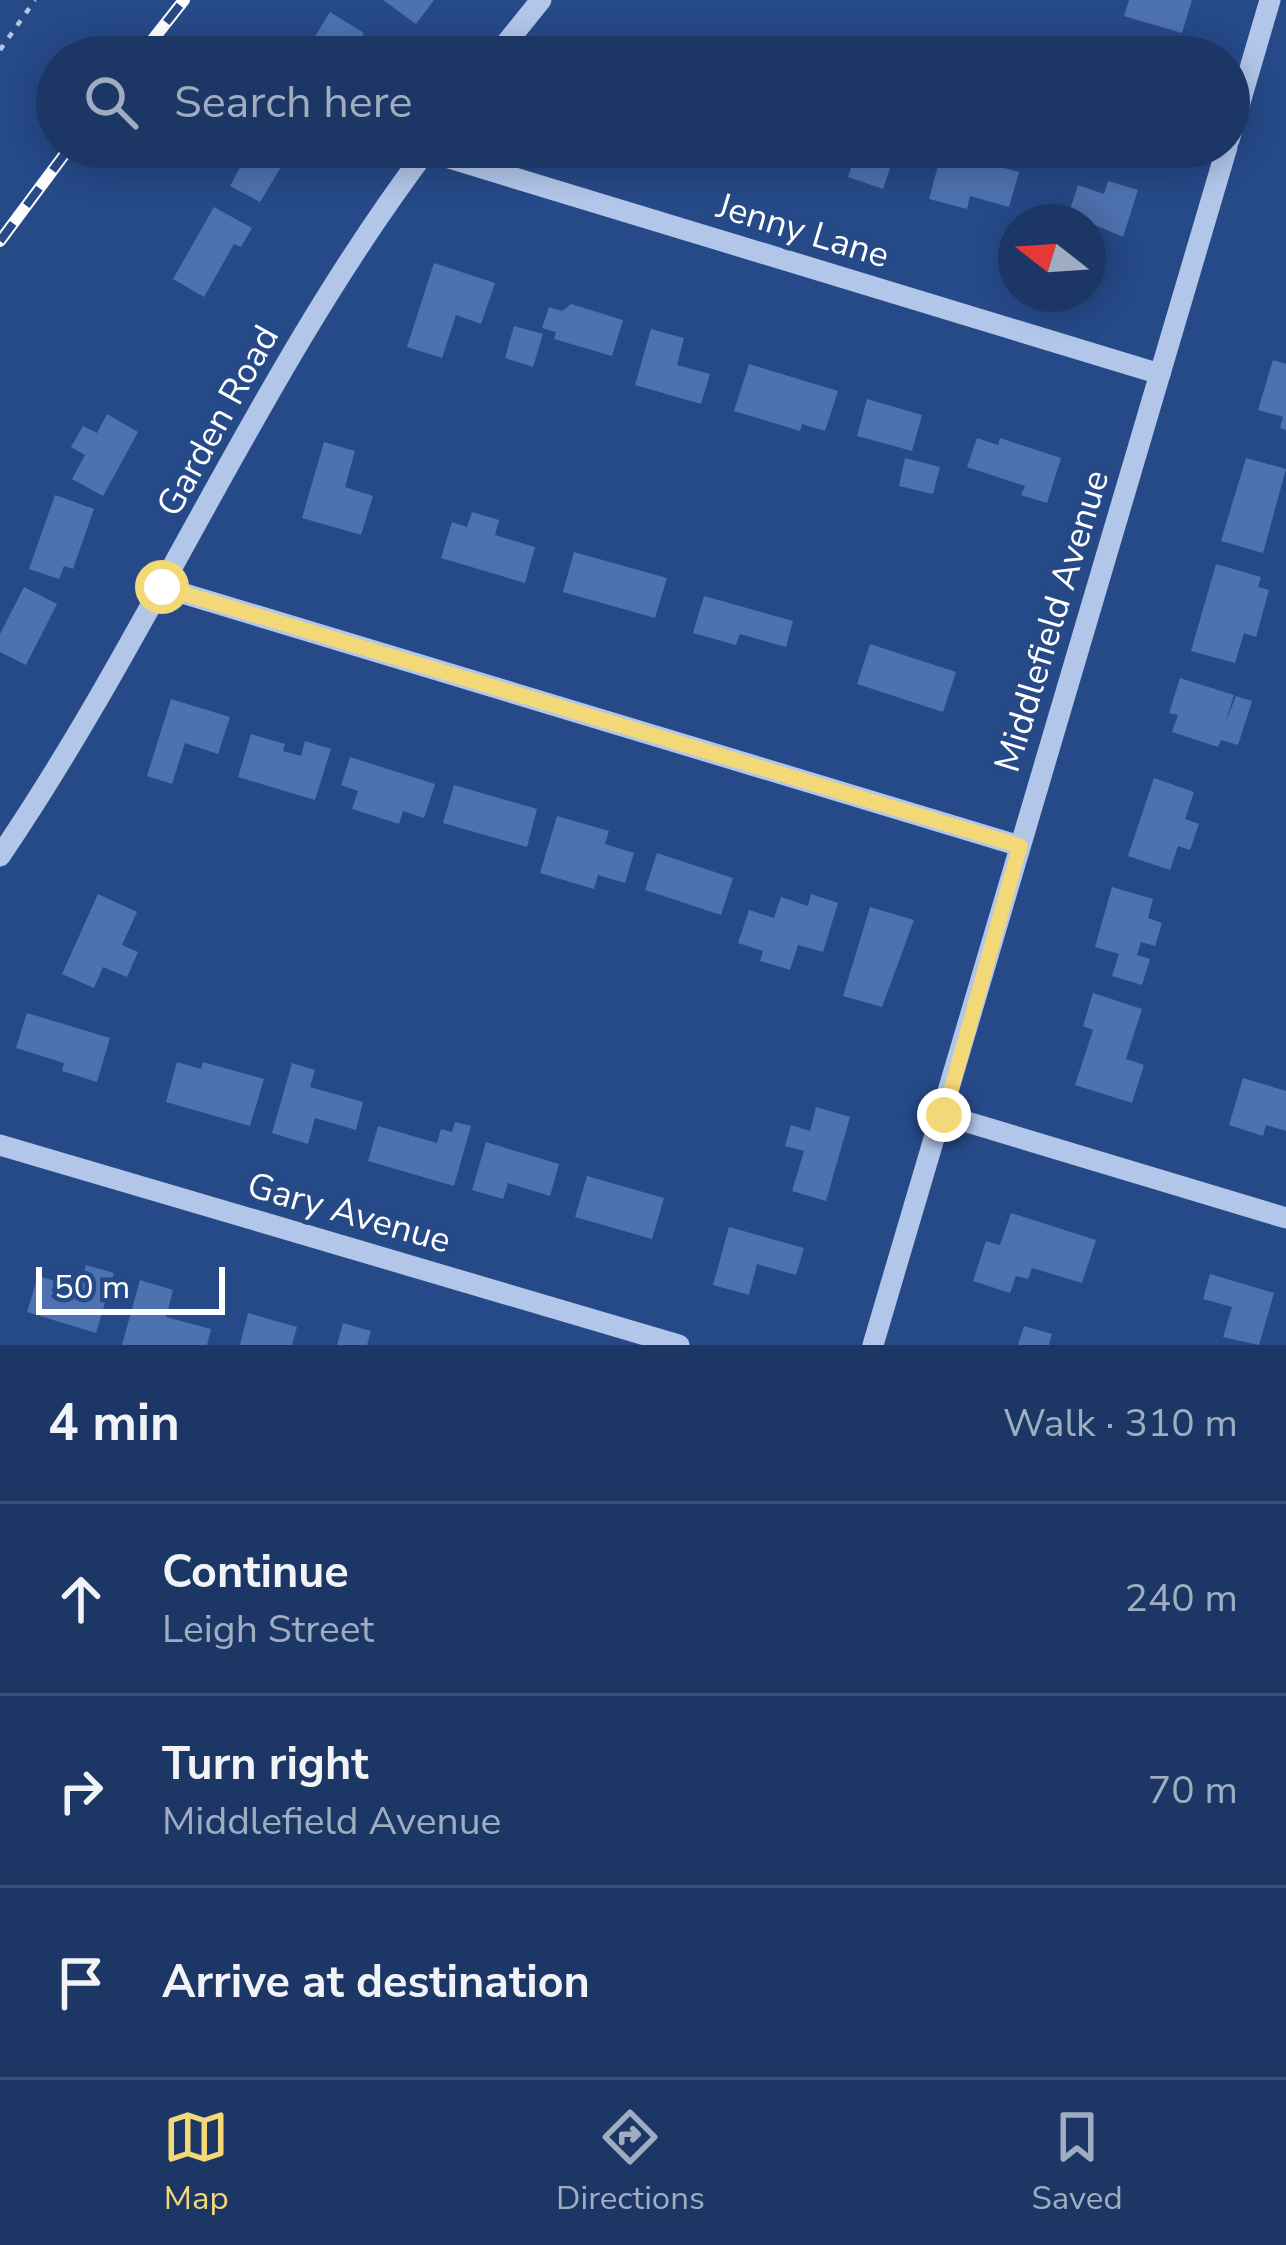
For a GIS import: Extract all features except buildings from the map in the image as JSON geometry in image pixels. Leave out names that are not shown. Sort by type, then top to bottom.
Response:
[{"type":"street","points":[[512,36],[542,0]]},
{"type":"street","name":"Middlefield Avenue","points":[[1250,69],[1270,0]]},
{"type":"street","name":"Garden Road","points":[[0,856],[162,587],[363,233],[413,168]]},
{"type":"street","name":"Jenny Lane","points":[[490,168],[1160,374]]},
{"type":"street","name":"Middlefield Avenue","points":[[873,1345],[1221,168]]},
{"type":"street","points":[[162,587],[1020,846]]},
{"type":"street","points":[[944,1115],[1286,1218]]},
{"type":"street","name":"Gary Avenue","points":[[0,1145],[679,1345]]},
{"type":"path","points":[[0,50],[35,0]]},
{"type":"railway","points":[[156,36],[184,0]]},
{"type":"railway","points":[[0,241],[54,168]]},
{"type":"route","points":[[162,587],[1020,846],[944,1115]]}]
